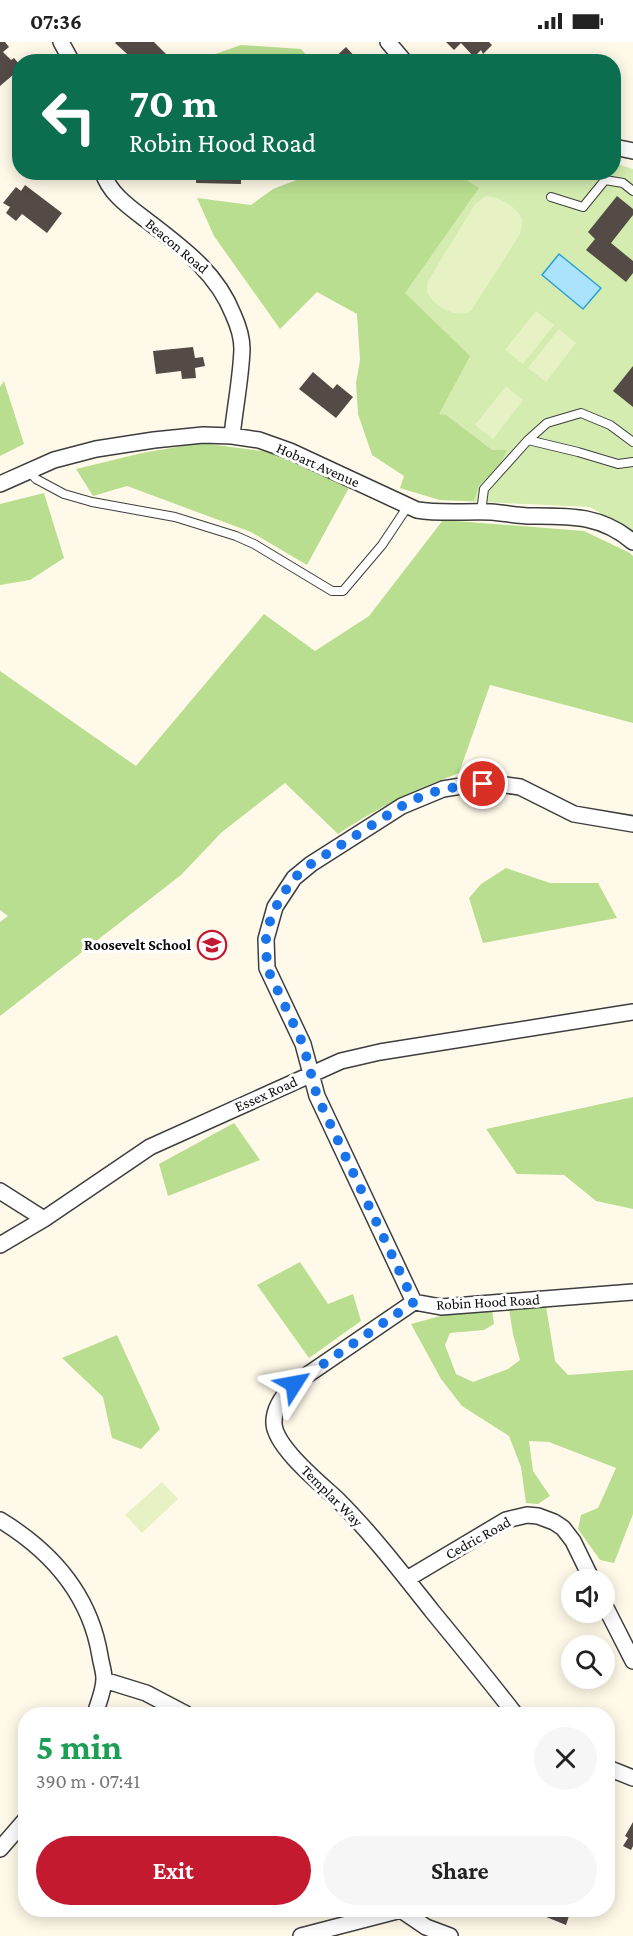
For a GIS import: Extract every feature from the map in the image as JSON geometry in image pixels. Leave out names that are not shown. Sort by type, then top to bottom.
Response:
[{"type":"street","points":[[388,42],[398,54]]},
{"type":"street","name":"Beacon Road","points":[[105,180],[115,193],[138,214],[197,259],[214,278],[229,302],[238,325],[242,348],[232,436]]},
{"type":"street","name":"Hobart Avenue","points":[[0,484],[54,460],[96,449],[203,435],[232,436],[259,440],[290,451],[417,510],[530,516],[562,515],[605,525],[633,542]]},
{"type":"street","name":"Robin Hood Road","points":[[633,825],[574,814],[520,787],[499,784],[467,785],[443,789],[402,806],[311,864],[294,878],[275,907],[268,928],[265,951],[267,968],[303,1044],[317,1096],[414,1302],[441,1306],[633,1292]]},
{"type":"street","name":"Essex Road","points":[[0,1245],[44,1219],[150,1147],[341,1061],[380,1052],[633,1012]]},
{"type":"street","points":[[0,1191],[44,1219]]},
{"type":"street","name":"Templar Way","points":[[414,1302],[294,1384],[280,1402],[274,1424],[278,1436],[293,1456],[353,1515],[509,1707]]},
{"type":"street","name":"Cedric Road","points":[[407,1579],[506,1520],[527,1515],[538,1516],[562,1528],[573,1540],[587,1569]]},
{"type":"street","points":[[0,1520],[33,1542],[52,1560],[82,1601],[93,1627],[104,1680],[97,1707]]},
{"type":"street","points":[[614,1623],[633,1661]]},
{"type":"street","points":[[104,1680],[146,1694],[172,1707]]},
{"type":"street","points":[[615,1771],[633,1778]]},
{"type":"street","points":[[0,1849],[18,1828]]},
{"type":"street","points":[[340,1926],[343,1917]]},
{"type":"street","points":[[301,1936],[374,1917]]},
{"type":"street","points":[[411,1917],[426,1927],[450,1936]]},
{"type":"lane","points":[[551,197],[583,207],[605,180],[623,183],[633,191]]},
{"type":"lane","points":[[481,512],[484,489],[528,440],[547,423],[581,413],[610,425],[633,442]]},
{"type":"lane","points":[[528,440],[618,464],[633,462]]},
{"type":"lane","points":[[29,471],[36,479],[64,494],[93,502],[175,517],[236,536],[254,544],[332,591],[339,592],[343,591],[382,545],[408,506]]},
{"type":"green space","points":[[241,45],[301,49],[305,54],[215,54]]},
{"type":"green space","points":[[621,165],[633,169],[633,532],[590,507],[440,500],[400,488],[405,476],[352,242],[335,180],[621,180]]},
{"type":"green space","points":[[296,180],[467,180],[479,188],[405,293],[470,356],[439,414],[446,415],[492,450],[507,450],[499,467],[479,485],[474,501],[440,500],[400,488],[404,476],[372,455],[358,414],[356,383],[360,360],[357,314],[317,292],[280,329],[214,236],[197,198],[251,205],[273,189]]},
{"type":"green space","points":[[486,196],[496,198],[516,210],[522,219],[520,234],[471,311],[461,314],[454,313],[442,308],[432,300],[427,292],[428,281],[475,204]]},
{"type":"green space","points":[[536,311],[554,325],[523,364],[505,350]]},
{"type":"green space","points":[[559,329],[576,343],[546,382],[528,368]]},
{"type":"green space","points":[[4,381],[24,444],[0,456],[0,387]]},
{"type":"green space","points":[[506,386],[523,400],[493,439],[475,425]]},
{"type":"green space","points":[[201,443],[269,452],[350,486],[307,565],[251,532],[127,486],[93,496],[76,469],[142,453]]},
{"type":"green space","points":[[44,493],[64,558],[30,580],[0,585],[0,504]]},
{"type":"green space","points":[[443,520],[584,531],[633,556],[633,723],[490,685],[459,773],[397,800],[338,834],[285,783],[222,832],[181,875],[0,1016],[0,922],[8,916],[0,910],[0,671],[136,766],[264,614],[315,651],[369,616]]},
{"type":"green space","points":[[506,868],[550,883],[598,883],[617,918],[483,943],[469,898],[481,884]]},
{"type":"green space","points":[[633,1097],[633,1209],[596,1201],[564,1175],[517,1174],[486,1129]]},
{"type":"green space","points":[[234,1123],[260,1160],[168,1196],[159,1164]]},
{"type":"green space","points":[[300,1262],[328,1304],[353,1294],[361,1321],[309,1358],[257,1285]]},
{"type":"green space","points":[[546,1306],[555,1361],[568,1375],[633,1370],[633,1514],[614,1563],[600,1560],[578,1529],[581,1515],[598,1508],[616,1468],[549,1442],[529,1441],[533,1471],[550,1496],[538,1504],[526,1503],[521,1467],[509,1436],[462,1406],[441,1379],[411,1324],[444,1315],[492,1309],[494,1324],[484,1330],[450,1333],[445,1345],[456,1374],[473,1382],[508,1369],[520,1360],[509,1309]]},
{"type":"green space","points":[[117,1335],[160,1429],[141,1449],[112,1438],[103,1397],[62,1358]]},
{"type":"green space","points":[[162,1482],[178,1499],[142,1533],[125,1515]]},
{"type":"water","points":[[559,254],[601,288],[583,309],[542,275]]},
{"type":"building","points":[[0,42],[5,42],[9,47],[3,52],[12,59],[12,76],[0,86]]},
{"type":"building","points":[[154,42],[166,54],[127,54],[115,43]]},
{"type":"building","points":[[446,42],[489,42],[492,45],[483,54],[481,50],[477,54],[471,54],[461,43],[454,50]]},
{"type":"building","points":[[346,47],[352,54],[339,54]]},
{"type":"building","points":[[196,180],[241,180],[241,184],[196,183]]},
{"type":"building","points":[[25,185],[62,213],[47,233],[22,214],[16,221],[6,213],[10,207],[3,203],[16,187],[21,191]]},
{"type":"building","points":[[617,196],[633,209],[633,215],[611,243],[633,261],[633,273],[626,282],[586,250],[595,239],[588,232]]},
{"type":"building","points":[[193,347],[195,358],[203,357],[205,366],[195,368],[196,378],[182,379],[181,371],[156,374],[153,351]]},
{"type":"building","points":[[633,366],[633,407],[613,391]]},
{"type":"building","points":[[313,372],[333,389],[337,384],[353,397],[336,418],[299,389]]},
{"type":"building","points":[[633,1822],[631,1850],[623,1846],[628,1838],[625,1836]]},
{"type":"building","points":[[546,1917],[569,1917],[566,1925]]},
{"type":"place","name":"Roosevelt School","points":[[212,945]]},
{"type":"route","points":[[294,1384],[414,1302],[317,1096],[303,1044],[267,968],[265,951],[271,917],[281,897],[294,878],[302,871],[402,806],[443,789],[483,784]]}]
